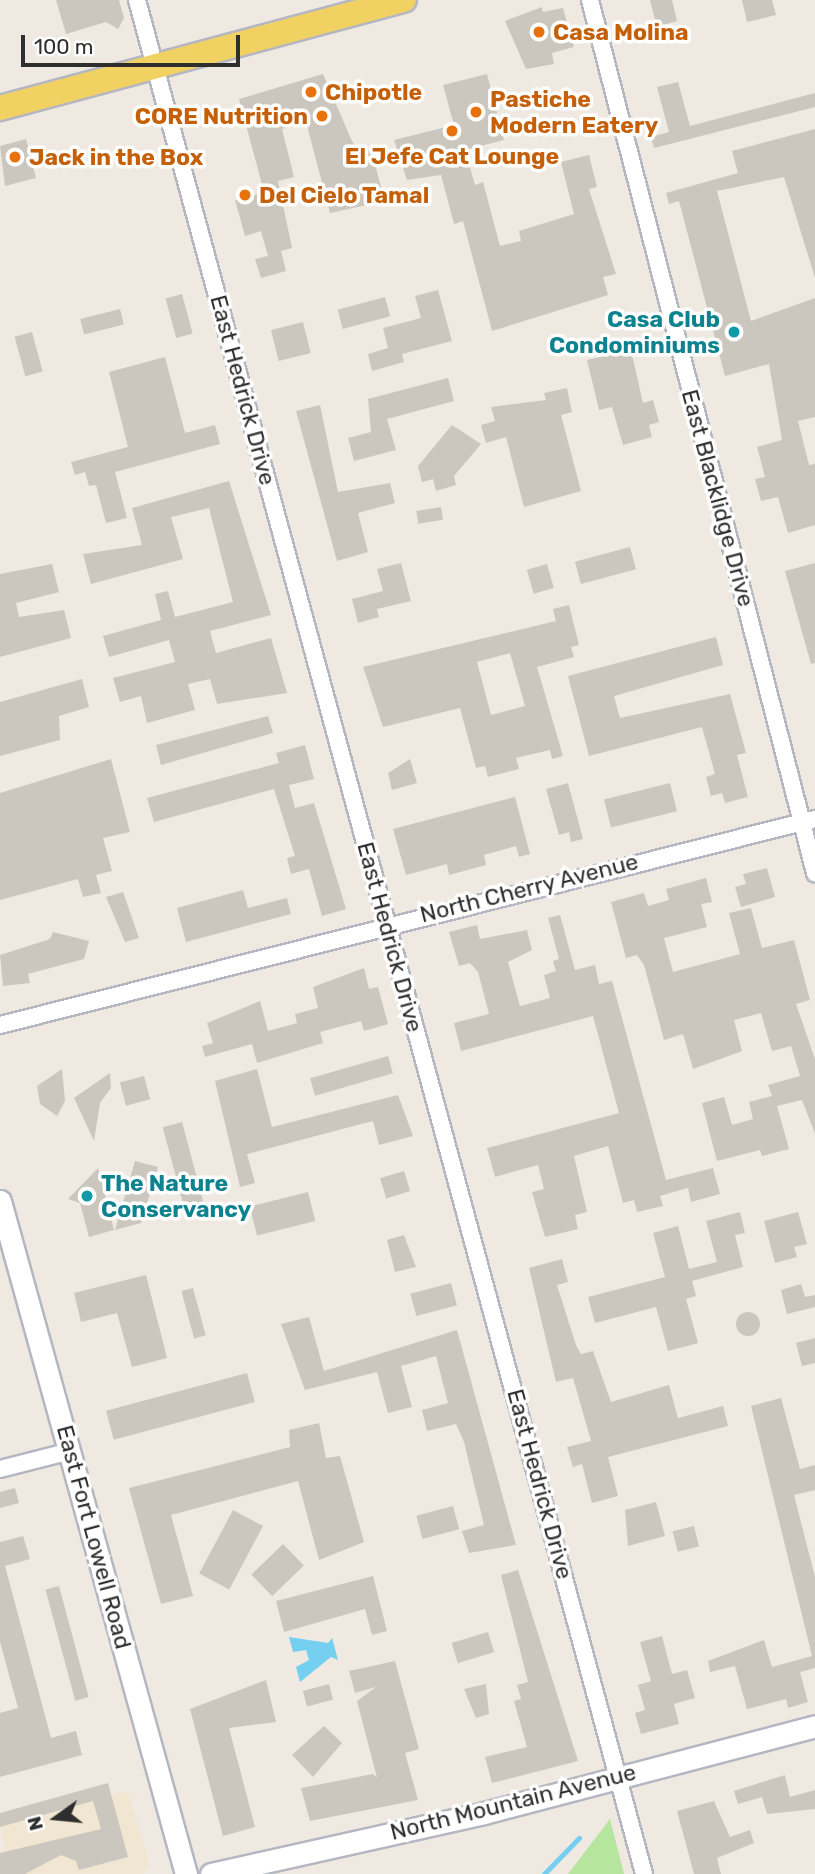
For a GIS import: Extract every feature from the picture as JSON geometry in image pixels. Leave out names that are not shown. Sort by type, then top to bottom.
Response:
[{"type":"main road","points":[[0,108],[155,64],[404,0]]},
{"type":"main road","name":"East Fort Lowell Road","points":[[0,1201],[186,1874]]},
{"type":"main road","name":"North Mountain Avenue","points":[[211,1874],[620,1776],[815,1726]]},
{"type":"street","name":"East Hedrick Drive","points":[[137,0],[620,1776],[644,1874]]},
{"type":"street","name":"East Blacklidge Drive","points":[[590,0],[809,821],[815,873]]},
{"type":"street","name":"North Cherry Avenue","points":[[0,1025],[386,923],[809,821]]},
{"type":"street","points":[[0,1469],[71,1451]]},
{"type":"shaded area","points":[[128,1791],[149,1863],[143,1874],[12,1874],[0,1827]]},
{"type":"green space","points":[[610,1819],[624,1874],[568,1874]]},
{"type":"water","points":[[289,1637],[328,1643],[332,1638],[338,1660],[331,1657],[300,1682],[296,1667],[309,1660],[306,1650],[293,1652]]},
{"type":"building","points":[[56,0],[119,0],[124,18],[118,29],[106,22],[66,34]]},
{"type":"building","points":[[650,0],[672,0],[677,21],[657,27]]},
{"type":"building","points":[[742,0],[772,0],[776,15],[747,22]]},
{"type":"building","name":"Casa Molina","points":[[542,7],[543,12],[563,8],[574,47],[552,53],[554,64],[526,69],[505,21]]},
{"type":"building","points":[[323,74],[352,141],[360,153],[371,150],[385,201],[330,213],[306,122],[282,129],[294,177],[278,181],[292,248],[281,251],[286,271],[261,278],[255,259],[268,256],[261,231],[245,236],[235,200],[264,192],[239,99]]},
{"type":"building","points":[[487,74],[504,140],[465,150],[475,185],[483,182],[500,246],[521,241],[519,231],[574,214],[561,162],[589,155],[597,187],[589,189],[616,274],[603,277],[608,295],[492,331],[463,221],[454,224],[441,175],[407,180],[394,140],[454,125],[443,85]]},
{"type":"building","points":[[678,82],[690,126],[815,93],[815,107],[654,148],[651,137],[669,132],[657,87]]},
{"type":"building","points":[[815,129],[815,278],[784,177],[717,191],[751,321],[815,298],[815,417],[798,421],[809,465],[815,464],[815,525],[788,533],[778,497],[761,501],[755,479],[765,477],[757,447],[782,440],[769,364],[725,376],[679,201],[669,204],[666,193],[738,173],[732,151]]},
{"type":"building","name":"Jack in the Box","points":[[26,139],[36,178],[5,186],[0,146]]},
{"type":"building","points":[[438,290],[452,341],[402,354],[404,362],[372,371],[368,354],[388,348],[383,328],[421,318],[415,296]]},
{"type":"building","points":[[182,294],[193,334],[176,338],[166,298]]},
{"type":"building","points":[[385,297],[390,316],[343,329],[338,310]]},
{"type":"building","points":[[120,309],[124,325],[84,334],[80,319]]},
{"type":"building","points":[[303,322],[311,353],[279,361],[271,330]]},
{"type":"building","points":[[32,332],[43,372],[25,376],[15,337]]},
{"type":"building","points":[[631,350],[643,403],[653,400],[659,422],[649,425],[652,437],[623,445],[612,407],[599,410],[587,360]]},
{"type":"building","points":[[165,357],[185,433],[215,425],[220,444],[115,472],[127,518],[106,523],[96,485],[89,486],[85,472],[75,475],[71,462],[128,447],[109,372]]},
{"type":"building","points":[[448,378],[454,401],[387,419],[396,450],[354,461],[348,438],[371,432],[368,399]]},
{"type":"building","points":[[567,388],[572,412],[561,415],[581,491],[524,507],[506,437],[486,443],[481,425],[495,421],[491,407],[546,400],[544,393]]},
{"type":"building","points":[[320,405],[338,492],[390,483],[395,503],[358,513],[368,552],[337,561],[296,411]]},
{"type":"building","points":[[452,425],[481,444],[454,476],[456,485],[436,491],[433,479],[422,482],[418,466]]},
{"type":"building","points":[[229,481],[271,615],[210,631],[216,653],[271,638],[287,693],[217,704],[210,679],[188,684],[195,710],[147,723],[141,696],[120,702],[113,678],[175,662],[169,640],[109,657],[103,636],[161,620],[155,594],[168,591],[175,617],[233,602],[209,508],[171,517],[183,559],[91,584],[83,554],[142,545],[132,508]]},
{"type":"building","points":[[441,507],[443,520],[418,524],[416,511]]},
{"type":"building","points":[[630,547],[636,569],[581,584],[575,562]]},
{"type":"building","points":[[401,563],[411,601],[377,609],[379,617],[358,623],[352,599],[383,591],[377,569]]},
{"type":"building","points":[[815,563],[815,663],[811,664],[785,571]]},
{"type":"building","points":[[52,564],[59,592],[16,603],[19,617],[64,610],[71,638],[0,657],[0,574]]},
{"type":"building","points":[[547,564],[554,588],[534,594],[527,570]]},
{"type":"building","points":[[569,605],[579,645],[571,647],[574,657],[537,667],[563,756],[552,759],[550,750],[516,758],[519,769],[488,777],[485,766],[476,768],[460,708],[383,727],[363,667],[556,621],[553,609]],"holes":[[[510,653],[525,706],[491,715],[477,662]]]},
{"type":"building","points":[[716,637],[723,665],[614,696],[620,718],[730,694],[746,753],[737,755],[748,797],[725,803],[722,793],[711,796],[706,777],[715,774],[702,727],[589,756],[568,676]]},
{"type":"building","points":[[82,679],[89,707],[59,716],[60,740],[0,756],[0,702]]},
{"type":"building","points":[[268,716],[273,733],[161,765],[156,745]]},
{"type":"building","points":[[305,745],[314,779],[289,785],[295,808],[314,803],[346,909],[322,916],[309,869],[291,874],[287,858],[295,856],[274,789],[154,822],[147,798],[279,763],[276,753]]},
{"type":"building","points":[[111,759],[130,832],[103,838],[112,871],[96,875],[101,893],[83,897],[78,879],[0,900],[0,793]]},
{"type":"building","points":[[410,759],[417,783],[392,790],[388,773]]},
{"type":"building","points":[[568,783],[583,839],[571,842],[569,832],[559,835],[546,789]]},
{"type":"building","points":[[670,783],[677,811],[611,828],[604,799]]},
{"type":"building","points":[[515,797],[530,854],[519,857],[516,846],[484,855],[486,865],[449,875],[447,864],[406,875],[393,829]]},
{"type":"building","points":[[767,868],[775,897],[741,907],[735,887],[746,884],[743,874]]},
{"type":"building","points":[[706,878],[712,902],[701,904],[707,927],[664,938],[673,972],[740,954],[729,913],[751,908],[762,948],[794,940],[810,1000],[796,1004],[815,1059],[815,1134],[802,1100],[777,1106],[789,1149],[762,1156],[760,1150],[717,1161],[702,1103],[724,1097],[732,1125],[753,1119],[749,1102],[772,1096],[768,1085],[800,1076],[791,1046],[772,1051],[761,1013],[734,1020],[742,1051],[693,1069],[683,1034],[664,1040],[644,965],[637,955],[626,958],[611,902],[644,893],[648,906],[669,900],[666,889]]},
{"type":"building","points":[[243,890],[248,908],[287,898],[291,914],[186,942],[177,908]]},
{"type":"building","points":[[123,892],[139,938],[125,942],[106,897]]},
{"type":"building","points":[[560,915],[575,970],[595,965],[599,984],[612,981],[666,1180],[713,1168],[720,1194],[691,1202],[688,1188],[660,1196],[663,1206],[637,1212],[634,1200],[623,1203],[608,1146],[574,1156],[587,1212],[575,1215],[578,1229],[545,1237],[532,1192],[544,1189],[538,1165],[495,1177],[487,1148],[619,1113],[593,1016],[461,1051],[454,1023],[489,1014],[478,972],[470,963],[459,966],[449,932],[477,925],[480,939],[527,930],[532,950],[508,962],[520,1006],[550,998],[544,975],[556,971],[553,961],[559,959],[548,918]]},
{"type":"building","points":[[53,932],[89,941],[84,959],[28,974],[30,983],[3,986],[0,955],[50,939]]},
{"type":"building","points":[[364,968],[369,989],[378,987],[388,1024],[364,1031],[361,1021],[320,1032],[323,1043],[257,1063],[252,1044],[205,1057],[202,1046],[213,1043],[207,1023],[260,1001],[268,1031],[297,1023],[295,1014],[318,1008],[313,987]]},
{"type":"building","points":[[388,1056],[393,1073],[315,1096],[310,1078]]},
{"type":"building","points":[[62,1069],[65,1101],[57,1116],[40,1104],[37,1086]]},
{"type":"building","points":[[257,1069],[272,1127],[398,1095],[413,1136],[379,1145],[373,1121],[247,1154],[255,1183],[240,1187],[215,1081]]},
{"type":"building","points":[[110,1073],[111,1088],[100,1103],[94,1141],[74,1098]]},
{"type":"building","points":[[144,1076],[150,1099],[126,1106],[120,1082]]},
{"type":"building","points":[[182,1122],[206,1210],[186,1215],[163,1127]]},
{"type":"building","points":[[135,1161],[158,1167],[141,1223],[115,1230]]},
{"type":"building","points":[[98,1168],[114,1230],[89,1237],[80,1203],[68,1199]]},
{"type":"building","points":[[404,1171],[410,1191],[386,1198],[380,1178]]},
{"type":"building","points":[[308,1192],[315,1221],[257,1236],[250,1207]]},
{"type":"building","points":[[740,1212],[745,1233],[735,1235],[743,1267],[692,1281],[696,1296],[686,1299],[698,1343],[668,1351],[656,1307],[595,1323],[588,1297],[665,1277],[653,1233],[678,1226],[689,1269],[717,1262],[706,1221]]},
{"type":"building","points":[[798,1212],[807,1244],[794,1247],[797,1257],[775,1263],[764,1221]]},
{"type":"building","points":[[404,1235],[416,1267],[395,1272],[387,1240]]},
{"type":"building","points":[[562,1259],[568,1282],[557,1285],[576,1345],[581,1354],[593,1351],[611,1402],[669,1385],[678,1418],[723,1406],[728,1426],[608,1457],[618,1496],[592,1503],[582,1464],[573,1467],[567,1447],[591,1441],[573,1378],[556,1382],[529,1268]]},
{"type":"building","points":[[146,1275],[167,1358],[132,1367],[117,1313],[81,1322],[74,1293]]},
{"type":"building","points":[[451,1283],[457,1305],[416,1316],[410,1294]]},
{"type":"building","points":[[801,1284],[805,1297],[815,1295],[815,1307],[787,1314],[781,1290]]},
{"type":"building","points":[[193,1288],[206,1335],[194,1338],[181,1291]]},
{"type":"building","points":[[748,1312],[759,1319],[760,1324],[753,1335],[748,1336],[737,1329],[736,1324],[743,1313]]},
{"type":"building","points":[[309,1317],[324,1371],[457,1330],[516,1545],[469,1553],[462,1531],[484,1525],[464,1442],[456,1424],[427,1431],[422,1410],[448,1403],[436,1356],[401,1366],[412,1407],[388,1413],[377,1372],[305,1390],[281,1324]]},
{"type":"building","points":[[815,1338],[815,1363],[802,1366],[796,1343]]},
{"type":"building","points":[[247,1373],[255,1402],[114,1440],[106,1411]]},
{"type":"building","points":[[781,1398],[800,1469],[815,1465],[815,1490],[794,1495],[815,1577],[815,1668],[800,1672],[808,1702],[788,1708],[786,1699],[747,1709],[735,1666],[710,1672],[708,1661],[764,1640],[772,1667],[812,1656],[751,1406]]},
{"type":"building","points":[[319,1423],[326,1458],[340,1456],[364,1542],[319,1560],[298,1481],[171,1515],[193,1596],[161,1604],[129,1488],[290,1447],[289,1430]]},
{"type":"building","points":[[15,1488],[19,1503],[0,1508],[0,1492]]},
{"type":"building","points":[[656,1502],[665,1536],[628,1546],[625,1510]]},
{"type":"building","points":[[453,1506],[459,1529],[423,1539],[416,1516]]},
{"type":"building","points":[[233,1510],[263,1526],[229,1590],[199,1574]]},
{"type":"building","points":[[694,1526],[699,1546],[678,1552],[673,1531]]},
{"type":"building","points":[[23,1536],[30,1559],[5,1566],[51,1738],[76,1731],[82,1755],[0,1777],[0,1713],[18,1708],[0,1642],[0,1542]]},
{"type":"building","points":[[283,1544],[304,1566],[272,1596],[251,1575]]},
{"type":"building","points":[[518,1570],[578,1761],[492,1783],[485,1757],[527,1747],[514,1701],[521,1699],[517,1685],[528,1682],[501,1575]]},
{"type":"building","points":[[373,1576],[387,1631],[372,1635],[365,1609],[284,1632],[276,1601]]},
{"type":"building","points":[[59,1586],[89,1697],[75,1701],[45,1590]]},
{"type":"building","points":[[488,1632],[494,1652],[458,1663],[452,1643]]},
{"type":"building","points":[[662,1636],[672,1674],[687,1670],[695,1698],[674,1704],[679,1724],[641,1734],[635,1713],[645,1710],[638,1685],[651,1681],[640,1642]]},
{"type":"building","points":[[395,1661],[419,1749],[405,1753],[418,1800],[310,1821],[301,1788],[373,1774],[377,1778],[357,1701],[376,1687],[355,1693],[349,1671]]},
{"type":"building","points":[[266,1680],[276,1722],[229,1728],[255,1827],[223,1836],[190,1709]]},
{"type":"building","points":[[329,1684],[333,1699],[307,1706],[303,1691]]},
{"type":"building","points":[[486,1684],[489,1714],[476,1718],[464,1689]]},
{"type":"building","points":[[324,1726],[342,1743],[313,1777],[292,1755]]},
{"type":"building","points":[[785,1775],[790,1797],[815,1790],[815,1809],[767,1814],[762,1797],[738,1804],[734,1791]]},
{"type":"building","points":[[108,1783],[128,1857],[79,1870],[76,1861],[61,1855],[25,1874],[0,1874],[0,1853],[101,1829],[93,1801],[0,1827],[0,1813]]},
{"type":"building","points":[[714,1801],[730,1837],[750,1830],[754,1843],[717,1858],[721,1874],[694,1874],[677,1811]]},
{"type":"waterway","points":[[544,1874],[579,1838]]},
{"type":"place","name":"Casa Molina","points":[[539,32]]},
{"type":"place","name":"Chipotle","points":[[311,92]]},
{"type":"place","name":"Pastiche Modern Eatery","points":[[476,112]]},
{"type":"place","name":"CORE Nutrition","points":[[322,116]]},
{"type":"place","name":"El Jefe Cat Lounge","points":[[452,131]]},
{"type":"place","name":"Jack in the Box","points":[[15,157]]},
{"type":"place","name":"Del Cielo Tamal","points":[[245,195]]},
{"type":"place","name":"Casa Club Condominiums","points":[[734,332]]},
{"type":"place","name":"The Nature Conservancy","points":[[87,1196]]}]
